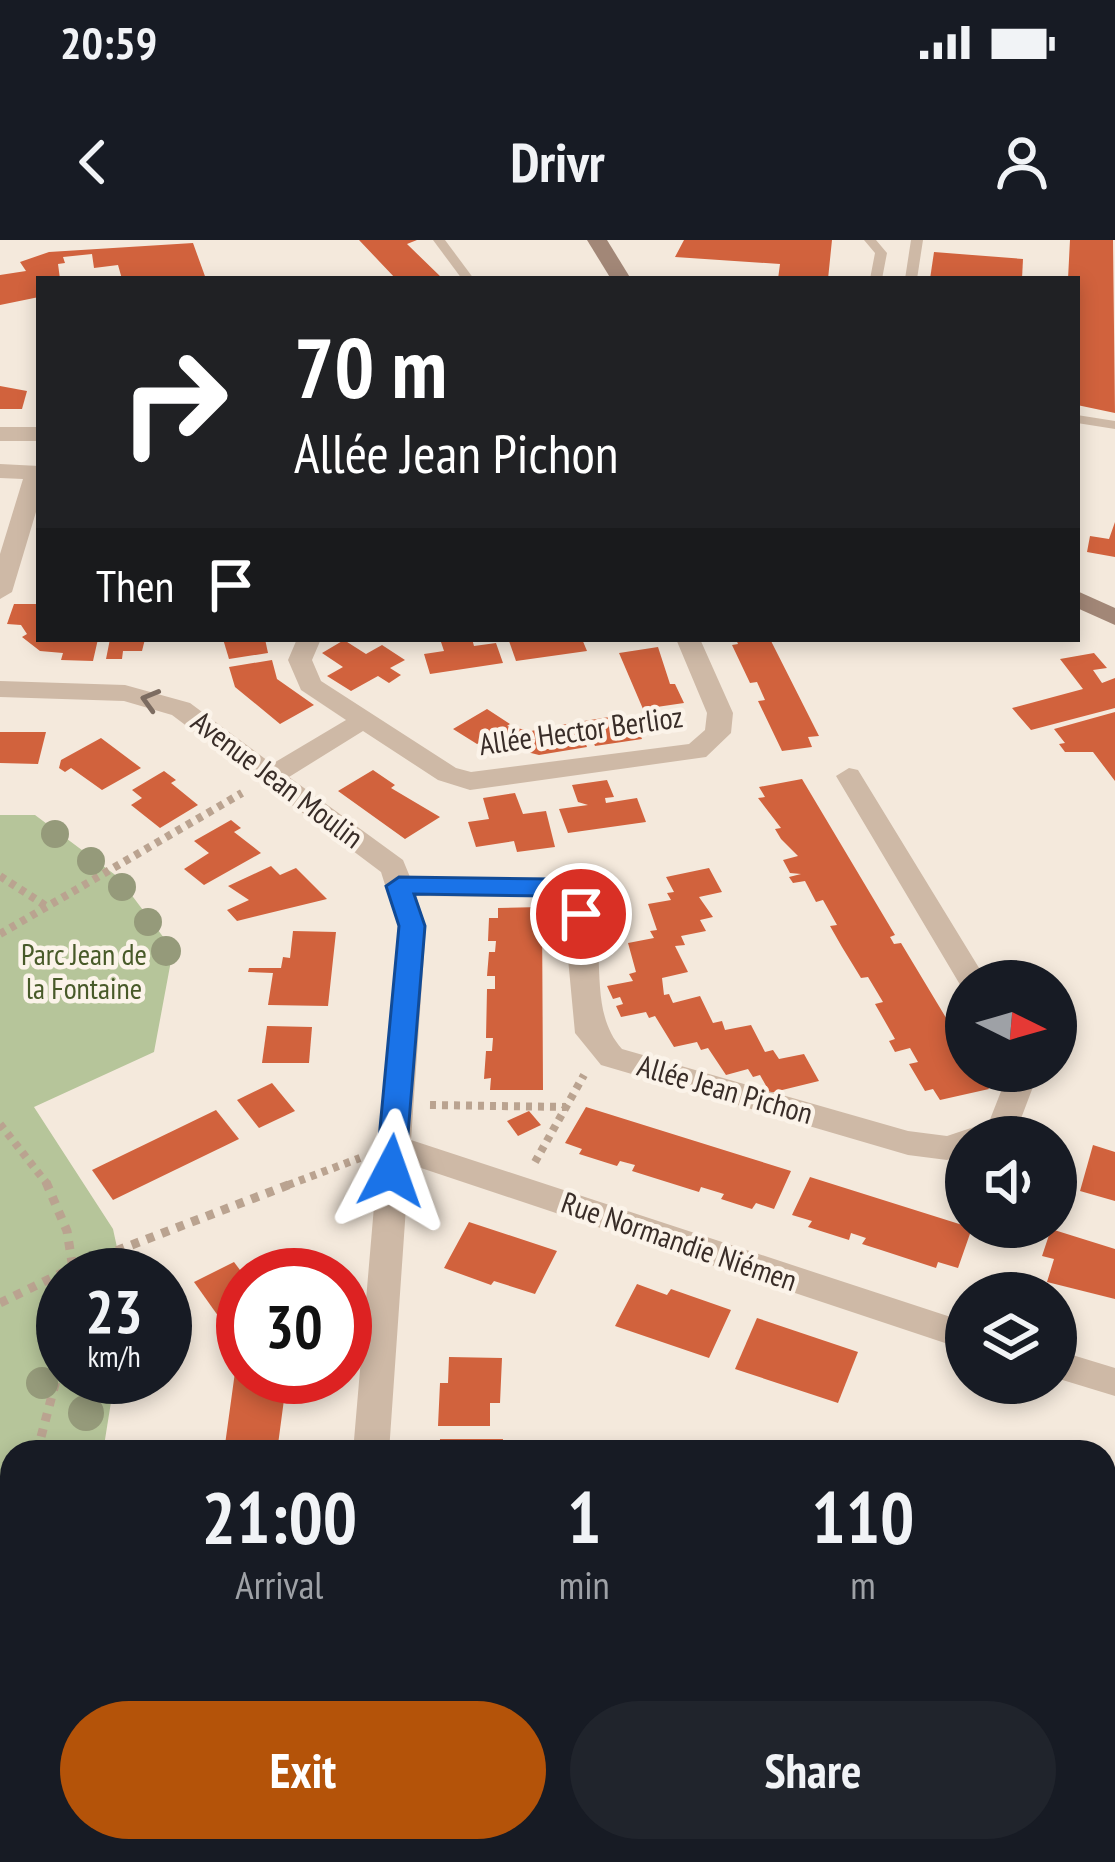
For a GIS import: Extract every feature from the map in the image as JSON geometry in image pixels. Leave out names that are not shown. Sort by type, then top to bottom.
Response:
[{"type":"street","points":[[598,240],[619,276]]},
{"type":"street","points":[[0,434],[36,434]]},
{"type":"street","points":[[0,470],[36,473]]},
{"type":"street","points":[[0,592],[36,479]]},
{"type":"street","points":[[1080,600],[1115,618]]},
{"type":"street","name":"Allée Hector Berlioz","points":[[308,642],[300,660],[310,685],[447,774],[470,781],[697,752],[718,733],[720,713],[689,642]]},
{"type":"street","name":"Avenue Jean Moulin","points":[[0,689],[124,693],[181,709],[393,867],[412,926],[372,1440]]},
{"type":"street","points":[[273,775],[362,721]]},
{"type":"street","points":[[849,776],[960,960]]},
{"type":"street","name":"Allée Jean Pichon","points":[[399,886],[551,888],[574,898],[581,914],[590,1033],[612,1058],[908,1143],[945,1148]]},
{"type":"street","name":"Rue Normandie Niémen","points":[[392,1146],[945,1329]]},
{"type":"street","points":[[1077,1370],[1115,1382]]},
{"type":"lane","points":[[439,240],[466,276]]},
{"type":"lane","points":[[870,240],[881,253],[877,276]]},
{"type":"lane","points":[[911,276],[917,240]]},
{"type":"lane","points":[[1080,419],[1115,425]]},
{"type":"path","points":[[0,934],[273,775]]},
{"type":"path","points":[[0,876],[46,906]]},
{"type":"path","points":[[520,1189],[599,1048]]},
{"type":"path","points":[[396,1105],[566,1106]]},
{"type":"path","points":[[0,1124],[52,1186],[70,1248]]},
{"type":"path","points":[[133,1248],[392,1146]]},
{"type":"path","points":[[0,1303],[36,1287]]},
{"type":"path","points":[[40,1440],[50,1404]]},
{"type":"green space","name":"Parc Jean de la Fontaine","points":[[0,815],[35,815],[118,877],[173,950],[154,1052],[34,1107],[113,1229],[117,1248],[36,1248],[36,1404],[111,1404],[105,1440],[0,1440]]},
{"type":"building","points":[[359,240],[417,240],[407,244],[440,276],[393,276]]},
{"type":"building","points":[[684,240],[832,240],[828,276],[778,276],[780,264],[675,257]]},
{"type":"building","points":[[1070,240],[1113,240],[1115,413],[1080,406],[1080,276],[1068,276]]},
{"type":"building","points":[[193,243],[205,276],[121,276],[118,265],[94,268],[92,254],[63,257],[65,263],[58,264],[60,276],[36,276],[36,298],[0,305],[0,275],[26,271],[20,262],[49,252]]},
{"type":"building","points":[[934,252],[1023,259],[1022,276],[930,276]]},
{"type":"building","points":[[0,386],[27,391],[22,409],[0,409]]},
{"type":"building","points":[[1115,522],[1115,557],[1087,552],[1090,536],[1109,539]]},
{"type":"building","points":[[14,604],[36,604],[36,642],[97,642],[93,661],[61,660],[63,653],[40,651],[22,637],[27,634],[21,625],[7,624]]},
{"type":"building","points":[[109,642],[144,642],[142,651],[123,651],[122,659],[106,659]]},
{"type":"building","points":[[224,642],[266,642],[268,653],[229,659]]},
{"type":"building","points":[[347,642],[366,654],[382,645],[405,660],[390,668],[401,675],[389,683],[378,676],[351,691],[327,676],[343,667],[322,653]]},
{"type":"building","points":[[441,642],[496,643],[503,663],[430,674],[424,654],[444,651]]},
{"type":"building","points":[[509,642],[583,642],[587,651],[516,661]]},
{"type":"building","points":[[772,642],[819,736],[808,737],[812,747],[782,751],[758,701],[765,700],[757,682],[750,683],[732,645]]},
{"type":"building","points":[[658,647],[670,684],[675,684],[684,703],[643,709],[619,653]]},
{"type":"building","points":[[1094,653],[1107,668],[1093,670],[1102,683],[1115,678],[1115,708],[1031,730],[1012,708],[1083,689],[1060,659]]},
{"type":"building","points":[[272,660],[277,679],[314,705],[280,724],[235,687],[229,667]]},
{"type":"building","points":[[487,709],[510,724],[507,726],[531,731],[577,722],[587,747],[539,755],[483,741],[477,744],[453,729]]},
{"type":"building","points":[[1115,712],[1115,781],[1093,752],[1065,752],[1059,744],[1065,743],[1054,729]]},
{"type":"building","points":[[616,716],[619,721],[634,719],[642,739],[595,746],[584,721]]},
{"type":"building","points":[[0,732],[46,732],[38,764],[0,763]]},
{"type":"building","points":[[101,738],[141,768],[102,790],[71,768],[65,772],[59,768],[61,760]]},
{"type":"building","points":[[373,770],[395,785],[391,788],[440,817],[405,839],[338,791]]},
{"type":"building","points":[[164,771],[198,805],[160,828],[131,805],[142,798],[132,790]]},
{"type":"building","points":[[802,779],[895,935],[890,937],[894,944],[901,943],[945,1016],[945,1092],[976,1092],[940,1100],[933,1089],[925,1091],[909,1064],[918,1062],[910,1048],[895,1052],[889,1041],[895,1039],[875,1004],[883,1002],[842,947],[830,926],[837,925],[823,900],[816,902],[805,881],[793,883],[789,877],[801,874],[790,873],[783,860],[798,856],[775,829],[781,828],[758,798],[765,797],[759,787]]},
{"type":"building","points":[[607,780],[614,797],[605,798],[606,803],[637,798],[646,822],[568,833],[559,809],[588,805],[578,802],[572,785]]},
{"type":"building","points":[[515,793],[523,814],[546,811],[555,847],[517,852],[514,841],[476,847],[468,822],[489,819],[483,798]]},
{"type":"building","points":[[231,820],[241,828],[234,832],[261,853],[204,885],[184,869],[209,853],[194,841]]},
{"type":"building","points":[[271,866],[280,875],[296,868],[327,899],[237,921],[227,910],[249,900],[228,886]]},
{"type":"building","points":[[709,868],[722,892],[699,897],[713,917],[700,920],[706,931],[681,936],[685,945],[675,946],[688,972],[662,978],[664,995],[669,994],[673,1003],[700,996],[713,1023],[722,1021],[725,1030],[751,1025],[765,1052],[773,1050],[779,1059],[804,1054],[819,1081],[770,1093],[760,1075],[753,1077],[748,1069],[726,1075],[708,1048],[701,1050],[697,1042],[674,1047],[655,1016],[649,1018],[646,1012],[621,1017],[616,1006],[623,1004],[620,997],[613,999],[607,986],[633,981],[629,974],[636,972],[628,943],[654,938],[650,931],[657,930],[648,904],[671,900],[667,893],[674,892],[666,877]]},
{"type":"building","points":[[542,907],[543,1090],[490,1090],[491,1078],[484,1079],[486,1051],[492,1051],[493,1038],[486,1038],[487,989],[495,989],[495,976],[487,976],[489,952],[495,952],[496,941],[488,941],[489,918],[498,918],[498,908]]},
{"type":"building","points":[[293,931],[336,932],[328,1006],[268,1005],[273,973],[248,972],[249,968],[281,968],[283,957],[290,958]]},
{"type":"building","points":[[267,1026],[312,1027],[309,1063],[262,1063]]},
{"type":"building","points":[[272,1083],[295,1111],[259,1128],[237,1100]]},
{"type":"building","points":[[586,1107],[791,1171],[774,1209],[756,1203],[752,1209],[721,1199],[724,1194],[701,1187],[699,1192],[632,1171],[635,1165],[620,1161],[617,1166],[579,1154],[582,1149],[565,1143]]},
{"type":"building","points":[[216,1110],[239,1139],[113,1200],[92,1170]]},
{"type":"building","points":[[529,1111],[541,1125],[518,1136],[507,1121]]},
{"type":"building","points":[[1093,1145],[1115,1152],[1115,1201],[1080,1191]]},
{"type":"building","points":[[810,1177],[945,1220],[945,1248],[965,1248],[958,1268],[938,1262],[936,1268],[862,1244],[866,1238],[851,1233],[849,1240],[808,1227],[812,1221],[792,1215]]},
{"type":"building","points":[[469,1222],[557,1251],[535,1294],[444,1268]]},
{"type":"building","points":[[1077,1237],[1115,1249],[1115,1299],[1077,1290],[1077,1272],[1050,1272],[1054,1259],[1042,1256],[1045,1248],[1077,1248]]},
{"type":"building","points":[[216,1271],[216,1313],[194,1282]]},
{"type":"building","points":[[637,1284],[667,1295],[671,1289],[731,1310],[709,1358],[615,1326]]},
{"type":"building","points":[[757,1318],[858,1352],[838,1403],[735,1369]]},
{"type":"building","points":[[449,1357],[502,1358],[500,1403],[490,1403],[490,1426],[438,1426],[440,1383],[448,1383]]},
{"type":"building","points":[[231,1404],[283,1404],[279,1440],[226,1440]]},
{"type":"route","points":[[391,1171],[412,926],[399,886],[551,888],[574,898],[581,914]]}]
